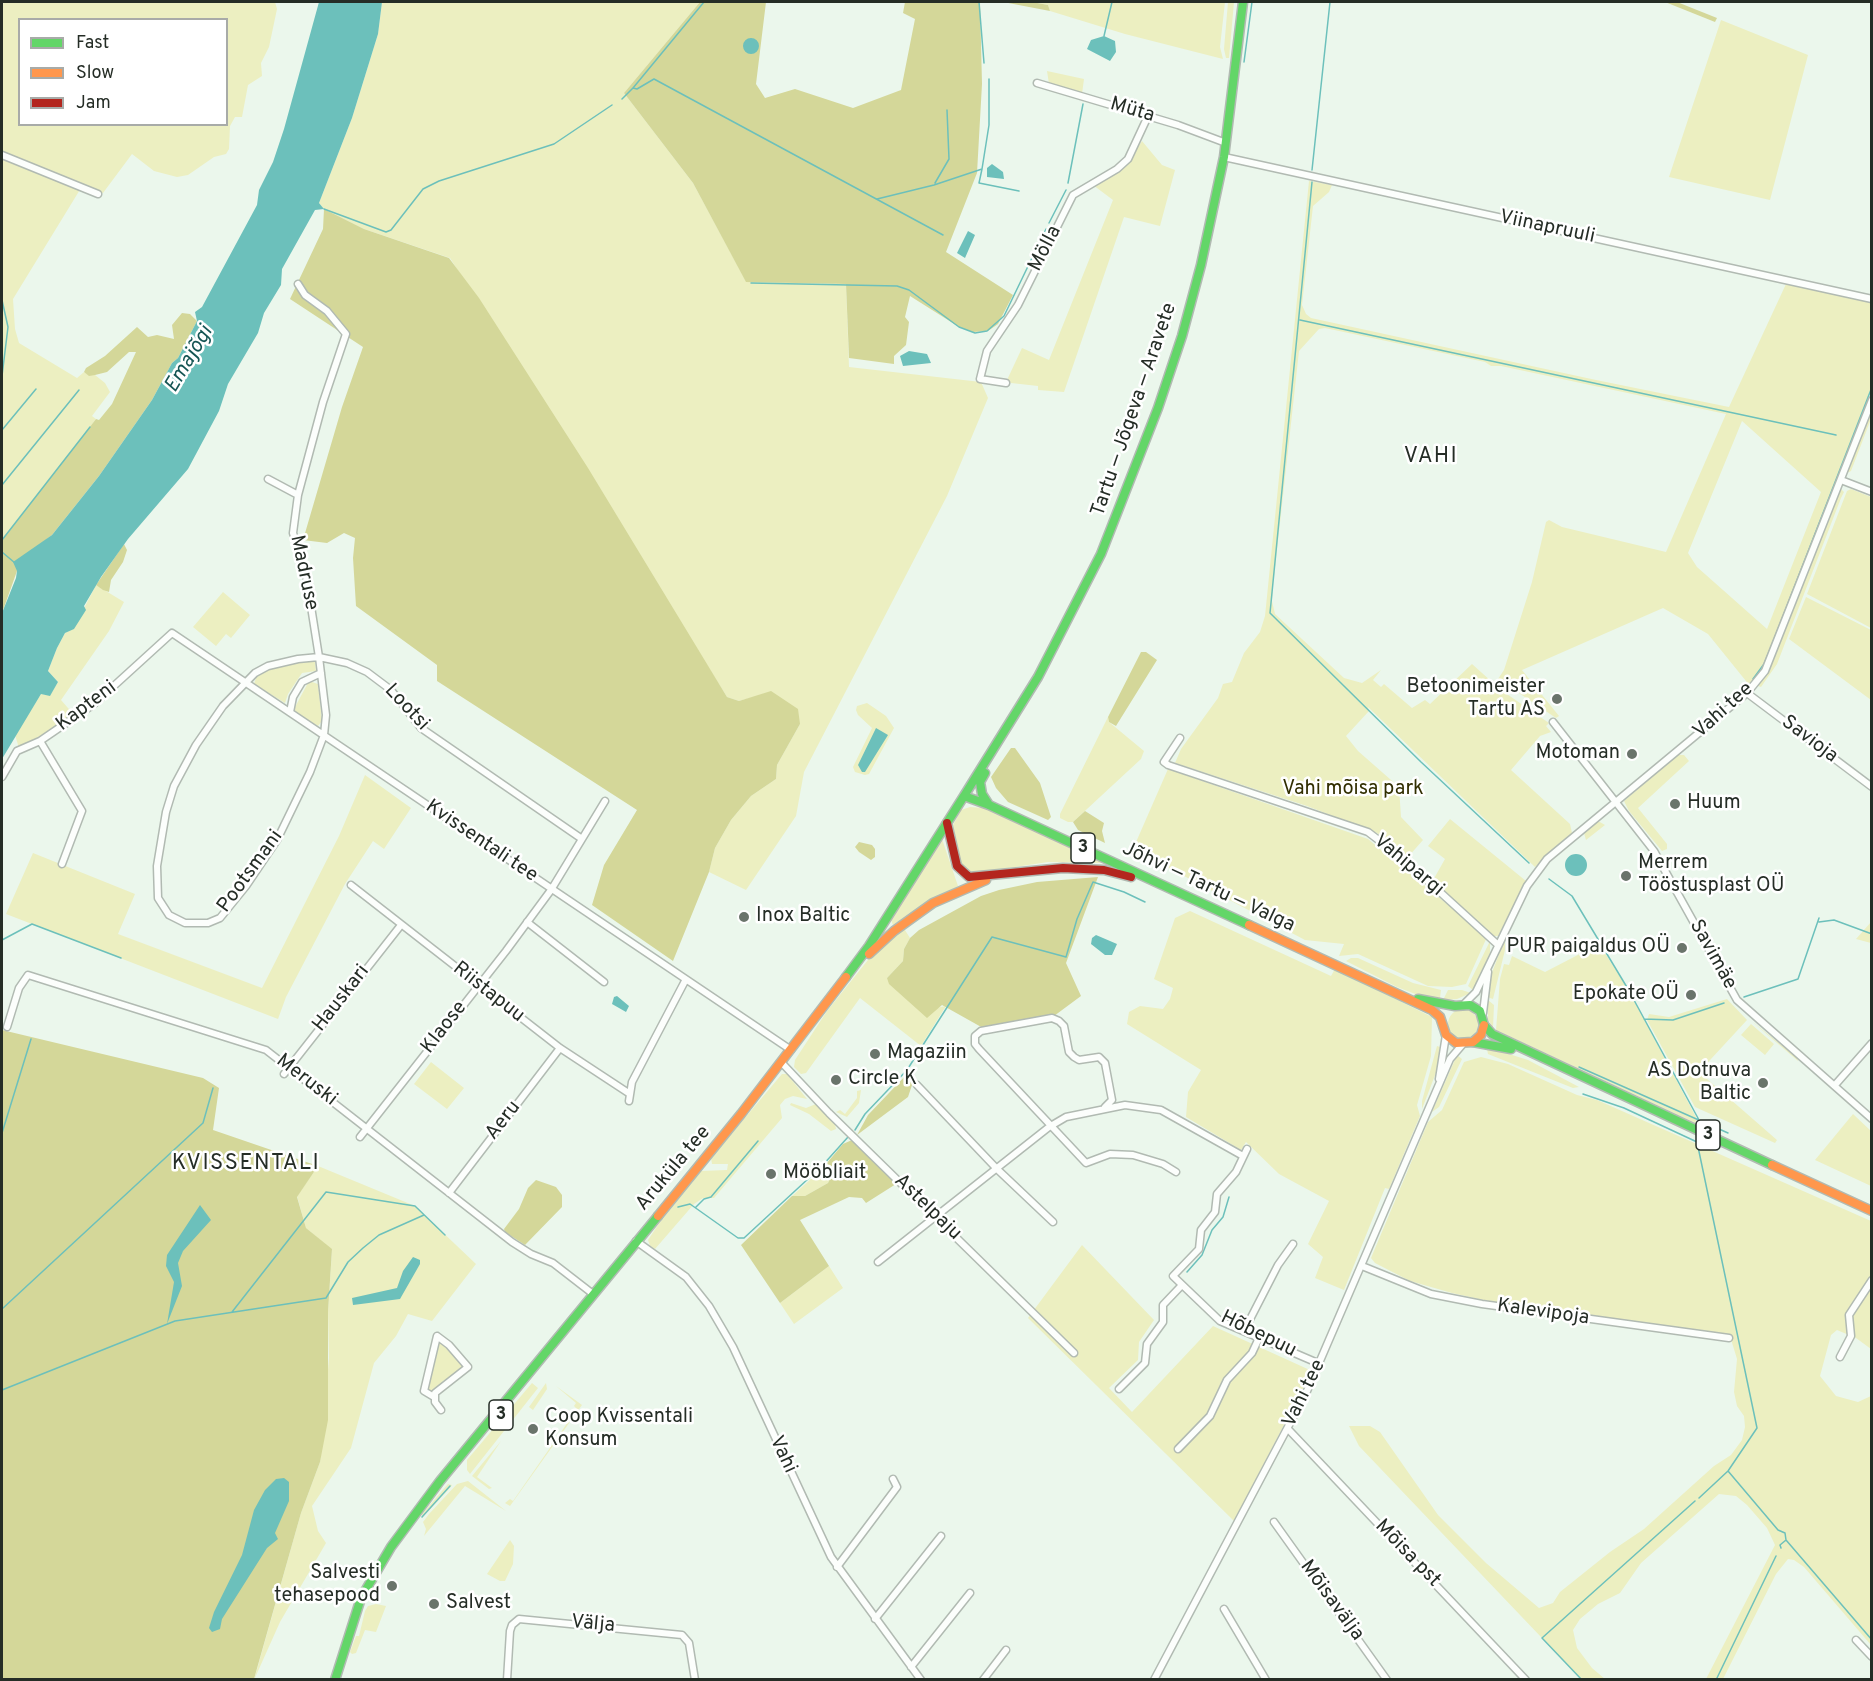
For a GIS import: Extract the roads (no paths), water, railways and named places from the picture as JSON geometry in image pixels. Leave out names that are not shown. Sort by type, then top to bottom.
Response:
[{"type":"main road","points":[[1232,94],[1237,2]]},
{"type":"main road","name":"Tartu — Jõgeva — Aravete","points":[[964,796],[1038,677],[1101,554],[1131,482],[1182,336],[1201,265],[1224,157],[1243,2]]},
{"type":"main road","points":[[989,805],[982,794],[980,782],[1006,738],[1007,728]]},
{"type":"main road","name":"Jõhvi — Tartu — Valga","points":[[964,796],[989,805],[1389,990],[1431,1010],[1443,1023]]},
{"type":"main road","name":"3","points":[[791,1050],[869,946],[964,796]]},
{"type":"main road","points":[[947,823],[948,836],[957,866],[969,877],[1052,868],[1104,870],[1176,892]]},
{"type":"main road","points":[[838,988],[873,949],[913,916],[961,889],[1015,871]]},
{"type":"main road","name":"Jõhvi — Tartu — Valga","points":[[1389,990],[1422,1000],[1455,1006],[1465,1004]]},
{"type":"main road","name":"3","points":[[1465,1004],[1476,1007],[1492,1034],[1872,1211]]},
{"type":"main road","points":[[1455,1006],[1447,1013],[1443,1023],[1446,1035],[1463,1044]]},
{"type":"main road","points":[[1473,1042],[1481,1035],[1483,1021]]},
{"type":"main road","name":"3","points":[[1463,1044],[1473,1042],[1515,1049],[1544,1060]]},
{"type":"main road","name":"Aruküla tee","points":[[335,1680],[361,1599],[391,1547],[440,1481],[791,1050]]},
{"type":"street","name":"Müta","points":[[1037,83],[1148,116],[1226,143]]},
{"type":"street","name":"Mölla","points":[[1006,383],[980,379],[987,351],[1018,305],[1073,195],[1117,169],[1128,159],[1148,116]]},
{"type":"street","points":[[2,155],[98,194]]},
{"type":"street","name":"Viinapruuli","points":[[1224,157],[1872,299]]},
{"type":"street","name":"Madruse","points":[[298,284],[305,295],[327,311],[346,334],[320,412],[298,495],[293,533],[306,574],[319,657],[326,715],[324,735]]},
{"type":"street","name":"Vahi tee","points":[[1490,961],[1536,871],[1559,848],[1747,693],[1771,658],[1872,400]]},
{"type":"street","points":[[268,478],[298,495]]},
{"type":"street","points":[[1841,480],[1872,492]]},
{"type":"street","name":"Kvissentali tee","points":[[172,633],[685,981],[791,1050]]},
{"type":"street","name":"Kapteni","points":[[2,777],[17,751],[40,741],[109,691],[172,633]]},
{"type":"street","name":"Lootsi","points":[[245,682],[268,666],[319,657],[347,663],[380,681],[421,728],[582,840]]},
{"type":"street","points":[[290,712],[293,697],[302,682],[321,673]]},
{"type":"street","name":"Pootsmani","points":[[245,682],[212,720],[195,744],[175,784],[166,812],[159,840],[156,888],[162,904],[174,918],[194,925],[208,923],[220,918],[236,900],[271,849],[295,807],[324,735]]},
{"type":"street","name":"Savioja","points":[[1747,693],[1872,787]]},
{"type":"street","name":"Savimäe","points":[[1553,723],[1654,851],[1737,1000],[1872,1119]]},
{"type":"street","name":"Vahipargi","points":[[1180,738],[1167,754],[1164,762],[1168,765],[1368,832],[1406,861],[1497,944]]},
{"type":"street","points":[[40,741],[82,811],[62,864]]},
{"type":"street","points":[[551,890],[605,801]]},
{"type":"street","name":"Riistapuu","points":[[351,885],[560,1048],[630,1097],[632,1082],[685,981]]},
{"type":"street","name":"Klaose","points":[[360,1137],[551,890]]},
{"type":"street","points":[[527,922],[604,982]]},
{"type":"street","name":"Hauskari","points":[[284,1074],[401,925]]},
{"type":"street","points":[[1465,1004],[1475,993],[1490,961]]},
{"type":"street","points":[[1483,1021],[1490,961]]},
{"type":"street","name":"Meruski","points":[[7,1027],[19,988],[28,975],[261,1048],[289,1067],[335,1109],[367,1129],[512,1242],[553,1263],[593,1294]]},
{"type":"street","points":[[1105,1107],[1112,1100],[1105,1063],[1099,1057],[1079,1060],[1069,1052],[1064,1026],[1052,1018],[981,1031],[975,1036],[975,1044],[979,1049],[1049,1126],[1086,1162],[1110,1154],[1133,1155],[1163,1164],[1176,1172]]},
{"type":"street","name":"Vahi tee","points":[[1433,1098],[1446,1035]]},
{"type":"street","points":[[1835,1085],[1872,1043]]},
{"type":"street","name":"Vahi tee","points":[[1154,1680],[1288,1429],[1320,1364],[1450,1059],[1463,1044]]},
{"type":"street","name":"Aeru","points":[[449,1193],[560,1048]]},
{"type":"street","name":"Astelpaju","points":[[782,1062],[1074,1353]]},
{"type":"street","points":[[917,1085],[997,1169],[1053,1222]]},
{"type":"street","points":[[878,1262],[1049,1126],[1066,1117],[1105,1107],[1125,1105],[1161,1110],[1243,1156],[1247,1149]]},
{"type":"street","name":"Hõbepuu","points":[[1243,1156],[1236,1172],[1217,1194],[1215,1212],[1201,1230],[1199,1249],[1173,1276],[1220,1321],[1320,1364]]},
{"type":"street","name":"Vahi","points":[[636,1241],[686,1277],[709,1306],[733,1347],[837,1567],[921,1680]]},
{"type":"street","points":[[1244,1331],[1278,1265],[1293,1244]]},
{"type":"street","name":"Kalevipoja","points":[[1362,1266],[1431,1294],[1482,1304],[1729,1338]]},
{"type":"street","points":[[1840,1357],[1851,1336],[1849,1315],[1872,1280]]},
{"type":"street","points":[[1119,1389],[1145,1363],[1147,1344],[1163,1322],[1163,1305],[1182,1284]]},
{"type":"street","points":[[434,1397],[444,1383],[468,1366],[449,1345],[437,1336],[424,1391],[434,1397],[441,1410]]},
{"type":"street","points":[[1178,1449],[1210,1416],[1227,1380],[1252,1353],[1259,1338]]},
{"type":"street","name":"Mõisa pst","points":[[1288,1429],[1524,1679]]},
{"type":"street","points":[[837,1567],[897,1487],[893,1479]]},
{"type":"street","name":"Mõisavälja","points":[[1274,1522],[1387,1680]]},
{"type":"street","points":[[875,1619],[940,1536]]},
{"type":"street","points":[[911,1666],[970,1593]]},
{"type":"street","points":[[1224,1609],[1266,1680]]},
{"type":"street","name":"Välja","points":[[507,1680],[510,1631],[512,1625],[519,1619],[682,1635],[689,1643],[694,1680]]},
{"type":"street","points":[[1856,1640],[1872,1657]]},
{"type":"street","points":[[983,1680],[1006,1650]]},
{"type":"water","name":"Emajõgi","points":[[319,2],[382,2],[378,34],[352,118],[319,203],[324,209],[315,210],[282,269],[281,285],[264,313],[258,333],[228,384],[219,411],[188,469],[128,539],[101,577],[84,606],[86,610],[74,629],[65,633],[48,671],[58,682],[50,696],[41,694],[2,759],[2,613],[16,578],[17,571],[13,562],[52,535],[99,476],[152,400],[172,363],[178,358],[197,321],[195,312],[202,307],[257,205],[259,190],[273,162],[284,129]]},
{"type":"water","points":[[1104,36],[1115,41],[1116,52],[1110,61],[1087,49],[1091,40]]},
{"type":"water","points":[[751,38],[757,40],[759,46],[757,52],[751,54],[745,52],[743,46],[745,40]]},
{"type":"water","points":[[992,164],[1003,172],[1004,179],[987,177],[987,168]]},
{"type":"water","points":[[968,231],[975,235],[965,258],[957,253]]},
{"type":"water","points":[[909,351],[927,354],[931,363],[903,366],[900,356]]},
{"type":"water","points":[[876,728],[888,735],[865,772],[862,772],[858,765]]},
{"type":"water","points":[[1576,854],[1584,857],[1587,865],[1584,873],[1576,876],[1568,873],[1565,865],[1568,857]]},
{"type":"water","points":[[1096,935],[1117,944],[1112,955],[1105,955],[1091,944],[1092,938]]},
{"type":"water","points":[[617,996],[629,1006],[626,1012],[612,1004],[614,997]]},
{"type":"water","points":[[200,1205],[211,1220],[183,1251],[178,1263],[182,1286],[167,1324],[174,1282],[166,1266],[167,1255]]},
{"type":"water","points":[[413,1257],[420,1260],[420,1264],[400,1299],[353,1305],[352,1298],[397,1288],[403,1271]]},
{"type":"water","points":[[284,1478],[289,1482],[289,1501],[275,1533],[278,1539],[267,1548],[222,1619],[220,1629],[212,1632],[209,1628],[214,1612],[242,1555],[254,1510],[265,1490],[276,1479]]},
{"type":"waterway","points":[[633,88],[704,2]]},
{"type":"waterway","points":[[979,2],[984,63]]},
{"type":"waterway","points":[[1104,36],[1112,2]]},
{"type":"waterway","points":[[1244,62],[1252,2]]},
{"type":"waterway","points":[[1312,170],[1330,2]]},
{"type":"waterway","points":[[622,99],[633,88],[637,89],[654,79],[943,235]]},
{"type":"waterway","points":[[877,199],[934,185],[982,169],[989,125],[989,79]]},
{"type":"waterway","points":[[1068,183],[1083,104]]},
{"type":"waterway","points":[[324,209],[386,232],[391,230],[423,189],[439,181],[554,144],[612,105]]},
{"type":"waterway","points":[[935,183],[949,159],[947,110]]},
{"type":"waterway","points":[[982,169],[979,183],[1019,191]]},
{"type":"waterway","points":[[1312,182],[1270,613],[1421,762],[1529,863]]},
{"type":"waterway","points":[[1049,223],[1066,190]]},
{"type":"waterway","points":[[751,283],[897,286],[909,290],[959,327],[975,333],[987,331],[1004,316],[1046,229]]},
{"type":"waterway","points":[[2,300],[8,327],[2,376]]},
{"type":"waterway","points":[[1300,320],[1836,435]]},
{"type":"waterway","points":[[1753,679],[1764,664],[1771,647],[1872,387]]},
{"type":"waterway","points":[[2,430],[36,389]]},
{"type":"waterway","points":[[2,485],[79,390]]},
{"type":"waterway","points":[[2,540],[90,427]]},
{"type":"waterway","points":[[2,552],[15,563]]},
{"type":"waterway","points":[[1549,879],[1572,896],[1628,989],[1699,1120]]},
{"type":"waterway","points":[[855,1130],[865,1114],[907,1070],[992,937],[1066,957],[1077,919],[1093,882],[1145,902]]},
{"type":"waterway","points":[[1744,997],[1798,979],[1819,918]]},
{"type":"waterway","points":[[1819,922],[1834,920],[1872,934]]},
{"type":"waterway","points":[[2,940],[32,924],[121,958]]},
{"type":"waterway","points":[[1644,1019],[1673,1020],[1724,1003]]},
{"type":"waterway","points":[[2,1133],[31,1039]]},
{"type":"waterway","points":[[1579,1067],[1728,1133]]},
{"type":"waterway","points":[[2,1309],[203,1123],[213,1088]]},
{"type":"waterway","points":[[1583,1094],[1624,1108],[1697,1142],[1757,1428],[1728,1471],[1699,1498]]},
{"type":"waterway","points":[[678,1207],[690,1204],[738,1238],[744,1238],[822,1166],[848,1137]]},
{"type":"waterway","points":[[696,1207],[704,1199],[711,1197],[758,1141]]},
{"type":"waterway","points":[[232,1312],[326,1192],[415,1206],[445,1235]]},
{"type":"waterway","points":[[1187,1272],[1202,1255],[1212,1230],[1223,1217],[1229,1197]]},
{"type":"waterway","points":[[2,1390],[175,1321],[326,1298],[348,1262],[363,1248],[379,1235],[424,1215]]},
{"type":"waterway","points":[[1728,1471],[1778,1530],[1785,1533],[1786,1540],[1872,1640]]},
{"type":"waterway","points":[[422,1517],[450,1486]]},
{"type":"waterway","points":[[1582,1680],[1542,1638],[1695,1501]]},
{"type":"waterway","points":[[1781,1548],[1780,1545],[1786,1540]]},
{"type":"waterway","points":[[1716,1680],[1776,1556]]},
{"type":"place","name":"Betoonimeister Tartu AS","points":[[1557,699]]},
{"type":"place","name":"Motoman","points":[[1632,754]]},
{"type":"place","name":"Huum","points":[[1675,804]]},
{"type":"place","name":"Merrem Tööstusplast OÜ","points":[[1626,876]]},
{"type":"place","name":"Inox Baltic","points":[[744,917]]},
{"type":"place","name":"PUR paigaldus OÜ","points":[[1682,948]]},
{"type":"place","name":"Epokate OÜ","points":[[1691,995]]},
{"type":"place","name":"Magaziin","points":[[875,1054]]},
{"type":"place","name":"Circle K","points":[[836,1080]]},
{"type":"place","name":"AS Dotnuva Baltic","points":[[1763,1083]]},
{"type":"place","name":"Mööbliait","points":[[771,1174]]},
{"type":"place","name":"Coop Kvissentali Konsum","points":[[533,1429]]},
{"type":"place","name":"Salvesti tehasepood","points":[[392,1586]]},
{"type":"place","name":"Salvest","points":[[434,1604]]},
{"type":"district","name":"VAHI","points":[[1431,458]]},
{"type":"district","name":"KVISSENTALI","points":[[246,1165]]},
{"type":"park label","name":"Vahi mõisa park","points":[[1353,790]]}]
